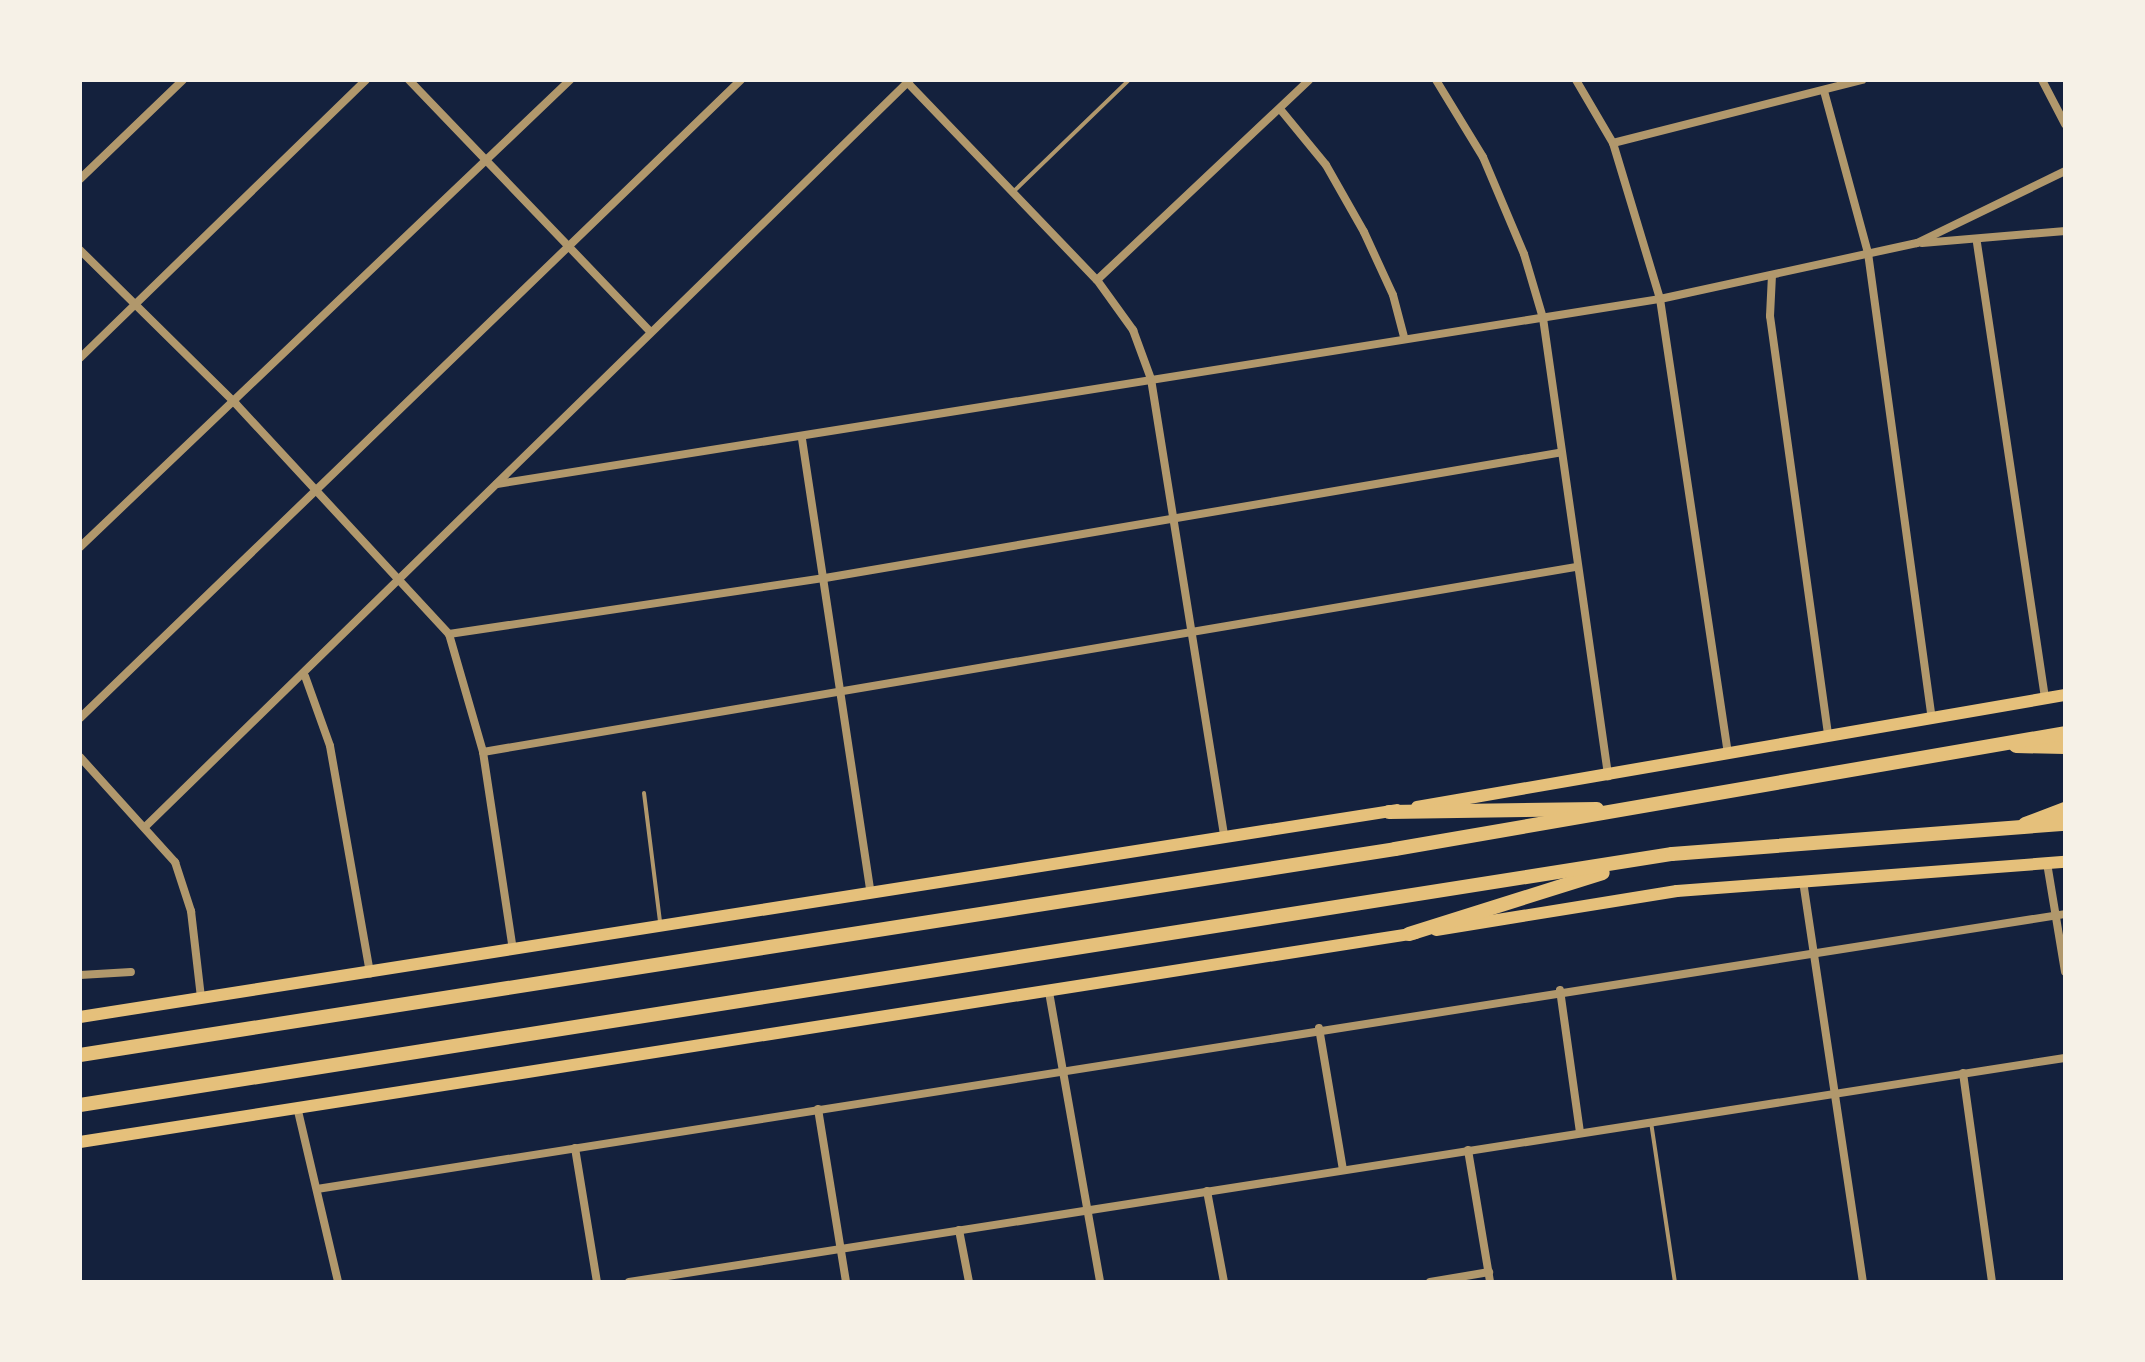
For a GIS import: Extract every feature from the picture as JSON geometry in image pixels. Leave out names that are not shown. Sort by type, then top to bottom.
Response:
[{"type":"highway","points":[[80,1055],[1643,808],[2065,733]]},
{"type":"highway","points":[[2004,744],[2065,747]]},
{"type":"highway","points":[[1389,812],[1643,808]]},
{"type":"highway","points":[[2015,828],[2065,809]]},
{"type":"highway","points":[[80,1105],[1650,858],[2065,824]]},
{"type":"highway","points":[[1408,934],[1650,858]]},
{"type":"main road","points":[[80,1017],[1389,812],[2065,695]]},
{"type":"main road","points":[[80,1146],[1678,890],[2065,862]]},
{"type":"street","points":[[80,180],[183,80]]},
{"type":"street","points":[[80,358],[366,80]]},
{"type":"street","points":[[409,80],[652,332]]},
{"type":"street","points":[[80,547],[236,404],[570,80]]},
{"type":"street","points":[[80,718],[741,80]]},
{"type":"street","points":[[1096,280],[1309,80]]},
{"type":"street","points":[[1436,80],[1483,157],[1524,254],[1543,318],[1558,453],[1608,776]]},
{"type":"street","points":[[1576,80],[1613,143],[1660,299],[1728,753]]},
{"type":"street","points":[[1613,143],[1862,80]]},
{"type":"street","points":[[2042,80],[2065,124]]},
{"type":"street","points":[[146,827],[305,676],[907,81],[1096,280],[1133,330],[1151,378],[1224,838]]},
{"type":"street","points":[[1824,91],[1868,253],[1932,718]]},
{"type":"street","points":[[1280,108],[1326,165],[1364,232],[1394,294],[1404,336]]},
{"type":"street","points":[[1917,243],[2065,170]]},
{"type":"street","points":[[497,484],[802,439],[1404,336],[1660,299],[1917,243],[1977,243],[2065,231]]},
{"type":"street","points":[[1977,243],[2045,698]]},
{"type":"street","points":[[80,250],[236,404],[449,634],[483,752],[513,951]]},
{"type":"street","points":[[1772,274],[1770,316],[1828,737]]},
{"type":"street","points":[[802,439],[872,894]]},
{"type":"street","points":[[449,634],[825,578],[1558,453]]},
{"type":"street","points":[[483,752],[838,688],[1576,568]]},
{"type":"street","points":[[305,676],[330,746],[370,974]]},
{"type":"street","points":[[82,764],[146,827],[175,862],[190,911],[201,1000]]},
{"type":"street","points":[[2047,863],[2060,915],[2065,972]]},
{"type":"street","points":[[1803,881],[1863,1282]]},
{"type":"street","points":[[317,1189],[1814,949],[2060,915]]},
{"type":"street","points":[[80,974],[131,972]]},
{"type":"street","points":[[1560,990],[1580,1133]]},
{"type":"street","points":[[1050,992],[1100,1282]]},
{"type":"street","points":[[1319,1028],[1344,1170]]},
{"type":"street","points":[[629,1282],[2065,1058]]},
{"type":"street","points":[[1963,1072],[1992,1282]]},
{"type":"street","points":[[818,1109],[846,1282]]},
{"type":"street","points":[[298,1111],[338,1282]]},
{"type":"street","points":[[575,1148],[597,1282]]},
{"type":"street","points":[[1430,1282],[1489,1277],[1468,1150]]},
{"type":"street","points":[[1207,1191],[1224,1282]]},
{"type":"street","points":[[959,1230],[969,1282]]},
{"type":"street","points":[[720,1268],[722,1282]]},
{"type":"lane","points":[[1014,192],[1129,80]]},
{"type":"lane","points":[[644,793],[660,928]]},
{"type":"lane","points":[[1651,1122],[1675,1282]]}]
